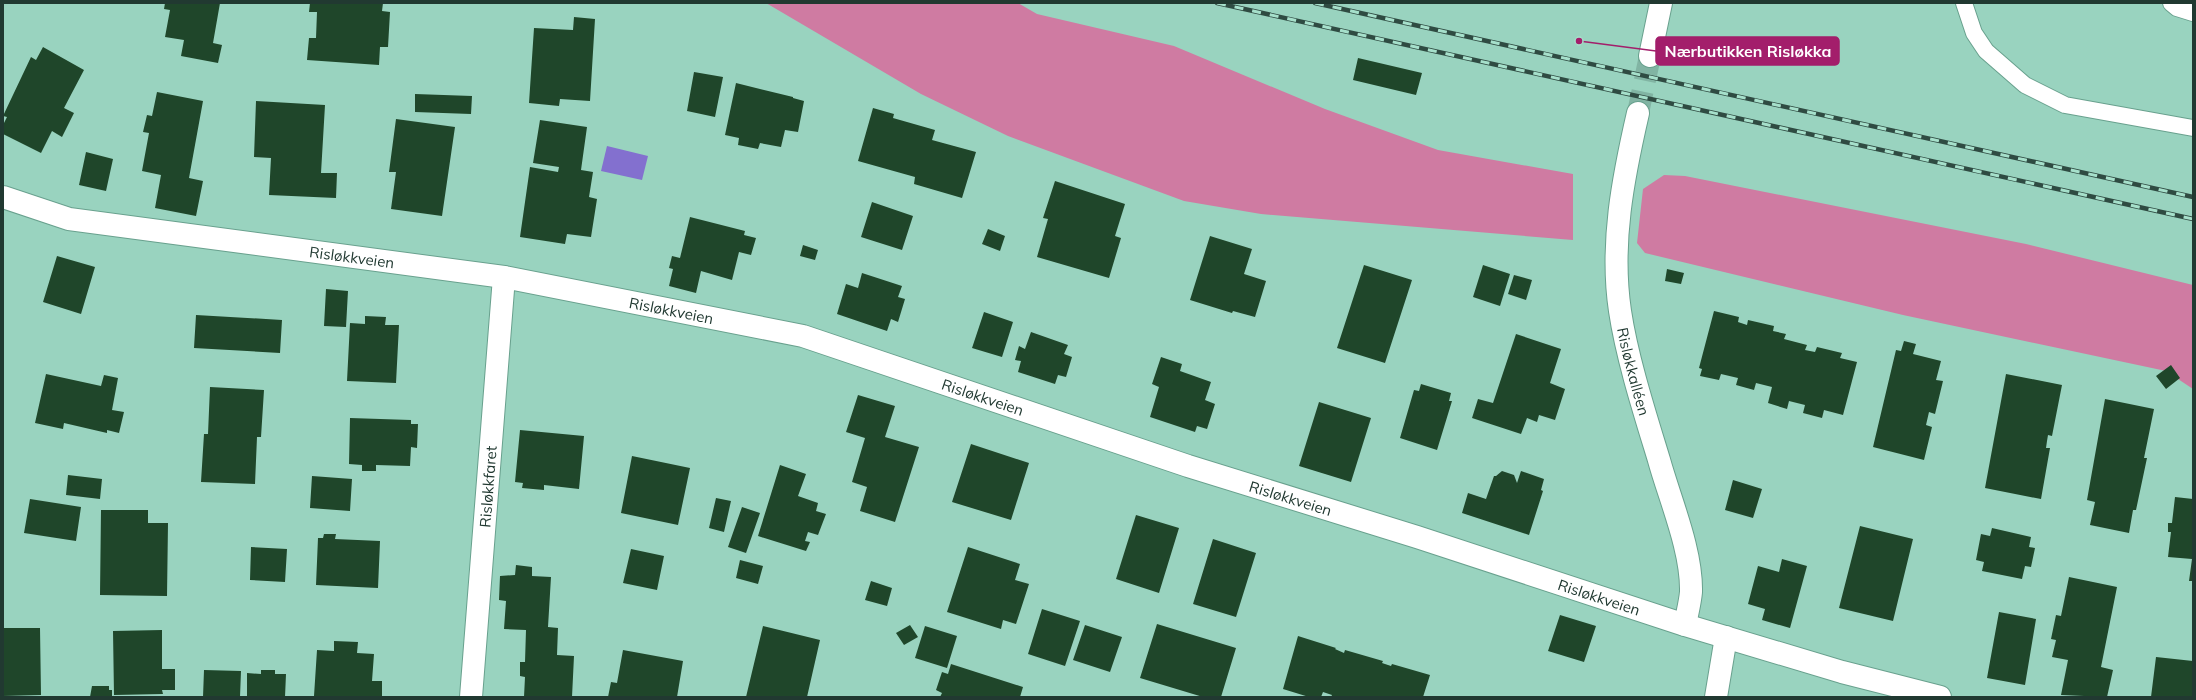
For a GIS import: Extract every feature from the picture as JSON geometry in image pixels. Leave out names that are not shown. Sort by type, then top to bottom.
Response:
[{"type":"street","points":[[1650,56],[1661,3]]},
{"type":"street","name":"Risløkkalléen","points":[[1638,113],[1623,178],[1621,199],[1617,261],[1620,311],[1652,437],[1687,558],[1691,592],[1685,625]]},
{"type":"street","name":"Risløkkveien","points":[[3,197],[69,219],[504,277],[803,336],[1188,466],[1417,537],[1685,625],[1842,672],[1940,697]]},
{"type":"street","name":"Risløkkfaret","points":[[471,697],[504,277]]},
{"type":"street","points":[[1716,697],[1726,637]]},
{"type":"lane","points":[[1964,3],[1974,33],[1986,50],[2025,85],[2065,105],[2193,128]]},
{"type":"lane","points":[[2171,3],[2177,8],[2193,13]]},
{"type":"shaded area","points":[[766,3],[1018,3],[1037,14],[1174,46],[1325,109],[1438,150],[1573,174],[1573,240],[1261,214],[1184,201],[1008,136],[921,94]]},
{"type":"shaded area","points":[[607,146],[648,156],[642,180],[601,171]]},
{"type":"shaded area","points":[[1664,175],[1685,176],[2026,244],[2193,285],[2193,389],[2166,371],[1903,315],[1645,253],[1637,243],[1643,189]]},
{"type":"building","points":[[165,3],[220,3],[213,43],[222,45],[218,63],[181,56],[184,40],[165,37],[170,10],[164,9]]},
{"type":"building","points":[[310,3],[383,3],[382,11],[390,12],[388,47],[380,47],[379,65],[307,60],[309,38],[316,38],[317,12],[309,12]]},
{"type":"building","points":[[574,17],[595,19],[590,101],[560,99],[559,106],[529,103],[534,28],[573,30]]},
{"type":"building","points":[[43,47],[84,70],[64,108],[74,113],[62,137],[52,131],[41,153],[3,134],[3,125],[7,117],[3,116],[31,57],[36,60]]},
{"type":"building","points":[[1358,58],[1422,73],[1416,95],[1353,80]]},
{"type":"building","points":[[694,72],[723,77],[715,117],[687,111]]},
{"type":"building","points":[[736,83],[804,101],[798,132],[785,130],[781,147],[760,143],[758,149],[738,145],[739,138],[725,135]]},
{"type":"building","points":[[157,92],[203,101],[189,178],[203,181],[196,216],[155,208],[161,175],[142,171],[149,133],[143,132],[147,115],[152,116]]},
{"type":"building","points":[[415,94],[472,96],[471,114],[415,112]]},
{"type":"building","points":[[256,101],[325,105],[321,173],[337,173],[336,198],[269,195],[271,158],[254,157]]},
{"type":"building","points":[[873,108],[894,114],[893,118],[935,130],[932,140],[976,152],[962,198],[914,184],[915,177],[858,161]]},
{"type":"building","points":[[396,119],[455,127],[442,216],[391,209],[396,172],[389,172]]},
{"type":"building","points":[[540,120],[587,127],[581,170],[593,172],[589,197],[597,199],[591,237],[567,234],[565,244],[520,237],[530,167],[558,172],[559,167],[533,163]]},
{"type":"building","points":[[86,152],[113,159],[106,191],[79,185]]},
{"type":"building","points":[[1055,181],[1125,204],[1115,236],[1121,238],[1109,278],[1037,257],[1048,219],[1043,218]]},
{"type":"building","points":[[872,202],[913,216],[902,250],[861,237]]},
{"type":"building","points":[[690,217],[745,231],[744,235],[756,238],[751,255],[739,252],[732,280],[701,271],[696,293],[669,286],[673,269],[669,268],[672,256],[680,258]]},
{"type":"building","points":[[988,229],[1005,236],[1000,251],[982,244]]},
{"type":"building","points":[[1210,236],[1252,249],[1244,274],[1266,281],[1255,317],[1233,311],[1232,313],[1190,300]]},
{"type":"building","points":[[803,245],[818,250],[815,260],[800,256]]},
{"type":"building","points":[[57,256],[95,267],[81,314],[43,302]]},
{"type":"building","points":[[1364,265],[1412,280],[1385,363],[1337,348]]},
{"type":"building","points":[[1483,265],[1510,274],[1500,306],[1473,297]]},
{"type":"building","points":[[1667,269],[1684,273],[1681,284],[1665,281]]},
{"type":"building","points":[[862,273],[902,286],[898,297],[905,299],[898,322],[891,319],[887,331],[837,314],[846,284],[858,288]]},
{"type":"building","points":[[1514,275],[1532,280],[1526,300],[1508,294]]},
{"type":"building","points":[[326,289],[348,291],[346,327],[324,326]]},
{"type":"building","points":[[1714,311],[1739,317],[1738,322],[1747,325],[1748,320],[1774,326],[1773,331],[1786,334],[1784,339],[1807,345],[1805,350],[1815,352],[1817,347],[1842,353],[1840,358],[1857,362],[1843,415],[1824,410],[1822,418],[1803,413],[1805,405],[1789,401],[1787,409],[1768,403],[1772,387],[1756,383],[1754,390],[1736,385],[1738,378],[1721,374],[1719,380],[1700,376],[1702,369],[1699,368]]},
{"type":"building","points":[[984,312],[1013,322],[1002,357],[972,348]]},
{"type":"building","points":[[196,315],[282,320],[280,353],[194,348]]},
{"type":"building","points":[[365,316],[386,317],[385,325],[399,325],[396,383],[347,381],[350,323],[365,324]]},
{"type":"building","points":[[1031,332],[1068,345],[1064,354],[1072,357],[1066,377],[1058,375],[1055,384],[1018,372],[1021,361],[1015,360],[1019,346],[1025,349]]},
{"type":"building","points":[[1516,334],[1561,349],[1550,383],[1565,389],[1555,420],[1539,415],[1537,422],[1527,418],[1521,434],[1472,418],[1478,399],[1493,403]]},
{"type":"building","points":[[1904,341],[1916,344],[1913,354],[1941,361],[1936,380],[1943,381],[1935,414],[1929,412],[1926,425],[1932,427],[1924,460],[1873,447],[1896,350],[1901,351]]},
{"type":"building","points":[[1161,357],[1182,364],[1180,371],[1211,382],[1205,400],[1215,404],[1207,429],[1197,426],[1195,432],[1150,417],[1159,387],[1152,384]]},
{"type":"building","points":[[2171,365],[2180,378],[2166,389],[2156,376]]},
{"type":"building","points":[[46,374],[101,386],[104,375],[118,378],[112,410],[124,412],[119,433],[107,430],[107,433],[64,423],[63,429],[35,423]]},
{"type":"building","points":[[2006,374],[2062,385],[2052,436],[2048,435],[2046,448],[2050,448],[2041,499],[1985,488]]},
{"type":"building","points":[[1421,384],[1451,393],[1449,401],[1452,401],[1437,450],[1400,438],[1414,390],[1419,391]]},
{"type":"building","points":[[210,387],[264,390],[261,437],[257,437],[255,484],[201,482],[204,434],[208,434]]},
{"type":"building","points":[[858,395],[895,406],[885,437],[919,447],[895,522],[860,511],[867,487],[852,482],[865,438],[846,432]]},
{"type":"building","points":[[2105,399],[2154,409],[2144,458],[2147,458],[2136,510],[2133,510],[2129,533],[2090,525],[2095,502],[2087,500]]},
{"type":"building","points":[[1319,402],[1371,418],[1351,482],[1299,466]]},
{"type":"building","points":[[350,418],[411,420],[411,424],[418,424],[417,448],[411,447],[410,466],[376,465],[376,471],[362,471],[362,465],[349,464]]},
{"type":"building","points":[[520,430],[584,436],[579,489],[544,485],[544,490],[522,488],[523,483],[515,482]]},
{"type":"building","points":[[971,444],[1029,463],[1011,520],[952,502]]},
{"type":"building","points":[[632,456],[690,468],[678,525],[621,513]]},
{"type":"building","points":[[780,465],[806,474],[798,496],[818,503],[816,511],[826,514],[818,535],[808,532],[805,541],[810,542],[806,551],[758,536]]},
{"type":"building","points":[[1502,471],[1514,475],[1517,483],[1521,471],[1544,479],[1541,490],[1543,491],[1529,535],[1462,513],[1468,493],[1486,499],[1494,476]]},
{"type":"building","points":[[68,475],[102,479],[100,499],[66,495]]},
{"type":"building","points":[[312,476],[352,479],[350,511],[310,508]]},
{"type":"building","points":[[1733,480],[1762,489],[1753,518],[1725,510]]},
{"type":"building","points":[[2175,497],[2193,499],[2193,581],[2189,581],[2192,559],[2168,557],[2171,532],[2168,532],[2168,523],[2172,523]]},
{"type":"building","points":[[716,498],[731,501],[724,532],[709,528]]},
{"type":"building","points":[[30,499],[81,507],[76,541],[24,533]]},
{"type":"building","points":[[742,507],[760,513],[746,553],[728,547]]},
{"type":"building","points":[[101,510],[148,510],[148,523],[168,523],[167,596],[100,595]]},
{"type":"building","points":[[1136,515],[1179,528],[1159,593],[1116,579]]},
{"type":"building","points":[[1860,526],[1913,539],[1893,621],[1839,608]]},
{"type":"building","points":[[1992,528],[2031,537],[2029,547],[2035,548],[2031,567],[2025,566],[2022,579],[1982,571],[1984,562],[1976,560],[1981,534],[1990,536]]},
{"type":"building","points":[[324,534],[336,534],[335,539],[380,541],[378,588],[316,585],[318,538],[323,538]]},
{"type":"building","points":[[1213,539],[1256,553],[1236,617],[1193,604]]},
{"type":"building","points":[[251,547],[287,549],[285,582],[250,580]]},
{"type":"building","points":[[968,547],[1020,564],[1015,580],[1029,584],[1016,624],[1003,620],[1001,629],[947,612]]},
{"type":"building","points":[[631,549],[664,556],[657,590],[623,583]]},
{"type":"building","points":[[1782,559],[1807,566],[1790,628],[1762,620],[1765,609],[1748,604],[1758,566],[1779,572]]},
{"type":"building","points":[[740,560],[763,566],[758,584],[736,578]]},
{"type":"building","points":[[516,565],[532,567],[532,576],[551,577],[548,627],[558,628],[557,655],[574,656],[572,697],[524,697],[525,677],[520,676],[520,662],[525,662],[526,630],[504,629],[506,601],[499,600],[500,576],[515,575]]},
{"type":"building","points":[[2069,577],[2117,587],[2101,667],[2113,670],[2107,697],[2061,695],[2068,660],[2052,657],[2056,640],[2051,639],[2056,615],[2061,616]]},
{"type":"building","points":[[871,581],[892,588],[887,606],[865,600]]},
{"type":"building","points":[[1042,609],[1080,621],[1065,666],[1028,654]]},
{"type":"building","points":[[1999,612],[2036,619],[2025,685],[1987,678]]},
{"type":"building","points":[[1560,615],[1596,626],[1584,662],[1548,651]]},
{"type":"building","points":[[1157,624],[1236,648],[1221,697],[1203,697],[1140,678]]},
{"type":"building","points":[[910,625],[918,637],[904,645],[896,633]]},
{"type":"building","points":[[1085,625],[1122,637],[1110,672],[1073,660]]},
{"type":"building","points":[[763,626],[820,640],[807,697],[746,697]]},
{"type":"building","points":[[925,626],[957,636],[947,668],[915,658]]},
{"type":"building","points":[[3,628],[40,628],[41,695],[3,696]]},
{"type":"building","points":[[162,630],[162,669],[175,669],[175,690],[162,690],[163,694],[114,695],[113,631]]},
{"type":"building","points":[[1298,636],[1336,648],[1335,649],[1344,653],[1345,650],[1383,661],[1382,663],[1391,666],[1392,664],[1430,675],[1423,697],[1331,697],[1332,695],[1323,692],[1321,697],[1309,697],[1283,689]]},
{"type":"building","points":[[334,641],[358,642],[357,653],[374,654],[372,681],[382,681],[382,697],[314,696],[317,650],[334,651]]},
{"type":"building","points":[[623,650],[683,661],[677,697],[608,697],[611,682],[617,683]]},
{"type":"building","points":[[2156,657],[2193,661],[2193,697],[2151,697]]},
{"type":"building","points":[[951,664],[1023,687],[1020,697],[940,697],[942,693],[936,690],[942,672],[948,674]]},
{"type":"building","points":[[204,670],[241,671],[240,697],[203,697]]},
{"type":"building","points":[[261,670],[275,670],[275,674],[286,674],[285,697],[247,697],[247,673],[261,674]]},
{"type":"building","points":[[92,686],[109,686],[109,690],[112,690],[112,697],[90,697]]},
{"type":"tunnel","points":[[1638,113],[1650,56]]},
{"type":"railway","points":[[1217,3],[2193,219]]},
{"type":"railway","points":[[1315,3],[2193,197]]},
{"type":"place","name":"Nærbutikken Risløkka","points":[[1579,41]]}]
